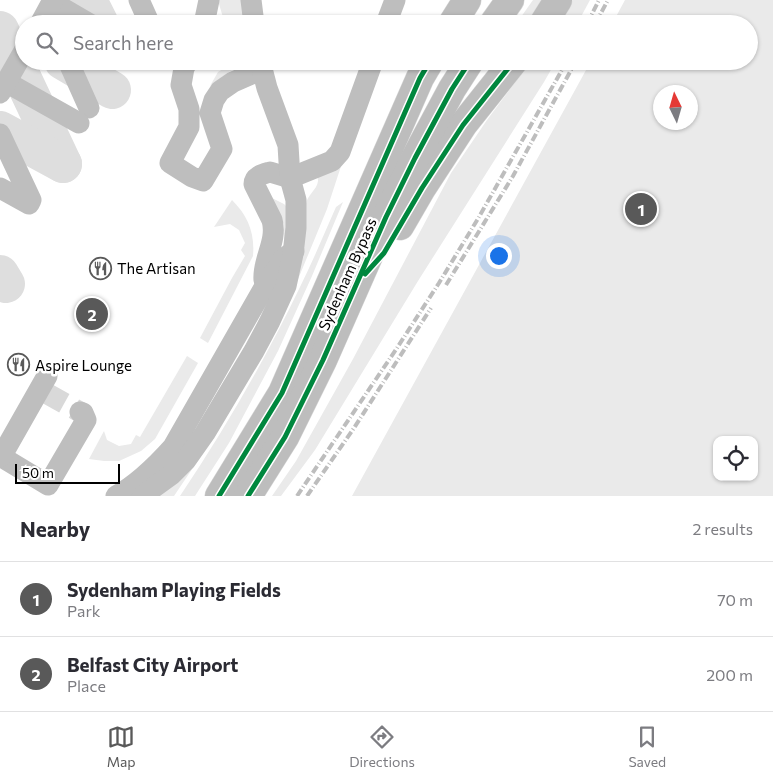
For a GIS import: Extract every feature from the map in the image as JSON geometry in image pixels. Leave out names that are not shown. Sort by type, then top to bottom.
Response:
[{"type":"highway","points":[[457,15],[466,0]]},
{"type":"highway","points":[[499,15],[510,0]]},
{"type":"highway","points":[[549,15],[558,0]]},
{"type":"highway","name":"Sydenham Bypass","points":[[219,496],[282,392],[425,70]]},
{"type":"highway","name":"Sydenham Bypass","points":[[248,496],[285,437],[323,360],[386,216],[415,158],[464,70]]},
{"type":"highway","points":[[358,283],[384,253],[422,188],[463,125],[507,70]]},
{"type":"street","points":[[139,0],[146,15]]},
{"type":"street","points":[[206,15],[209,0]]},
{"type":"street","points":[[251,0],[253,15]]},
{"type":"street","points":[[389,15],[395,0]]},
{"type":"street","points":[[15,66],[3,87],[84,116],[71,70]]},
{"type":"street","points":[[184,70],[181,85],[189,108],[189,126],[170,163],[192,177],[203,181],[222,149],[210,113],[214,100],[220,91],[254,70]]},
{"type":"street","points":[[147,494],[186,460],[205,433],[270,321],[286,286],[294,251],[296,200],[290,178],[288,145],[262,70]]},
{"type":"street","points":[[265,286],[263,271],[273,239],[274,225],[254,181],[256,177],[270,172],[290,178],[332,161],[340,152],[370,70]]},
{"type":"street","points":[[0,134],[30,200],[29,204],[0,188]]},
{"type":"street","points":[[116,496],[127,490],[148,473],[173,447],[265,286],[284,258],[294,251]]},
{"type":"street","points":[[44,386],[0,457],[44,490],[86,420],[80,412]]},
{"type":"shaded area","points":[[219,0],[243,0],[245,15],[222,15]]},
{"type":"shaded area","points":[[533,0],[544,0],[535,15],[522,15]]},
{"type":"shaded area","points":[[573,0],[590,0],[582,15],[563,15]]},
{"type":"shaded area","points":[[625,0],[773,0],[773,496],[352,496],[586,70],[758,70],[758,15],[617,15]]},
{"type":"shaded area","points":[[221,70],[233,70],[210,86],[218,72]]},
{"type":"shaded area","points":[[524,70],[551,70],[418,281],[315,450],[281,496],[272,496],[296,461],[353,359],[451,173]]},
{"type":"shaded area","points":[[345,154],[327,209],[294,289],[217,432],[174,496],[156,496],[214,431],[308,198],[317,184],[317,172]]},
{"type":"shaded area","points":[[270,197],[288,208],[285,241],[284,224]]},
{"type":"shaded area","points":[[232,200],[242,212],[249,225],[253,240],[253,256],[208,343],[200,338],[245,256],[241,250],[245,243],[239,230],[230,224],[214,227]]},
{"type":"shaded area","points":[[343,202],[278,351],[229,443],[195,496],[180,496],[229,420],[259,368],[305,277],[336,207]]},
{"type":"shaded area","points":[[187,356],[198,363],[155,439],[141,451],[119,461],[89,459],[104,431],[107,440],[119,446],[131,444],[136,435],[140,437]]},
{"type":"taxiway","points":[[88,0],[96,15]]},
{"type":"taxiway","points":[[0,30],[15,62]]},
{"type":"taxiway","points":[[19,70],[63,164]]},
{"type":"taxiway","points":[[78,70],[112,90]]},
{"type":"taxiway","points":[[0,130],[63,164]]},
{"type":"taxiway","points":[[0,274],[6,284]]},
{"type":"tunnel","points":[[46,393],[80,412]]},
{"type":"railway","points":[[592,15],[599,0]]},
{"type":"railway","points":[[600,15],[608,0]]},
{"type":"railway","points":[[297,496],[439,283],[479,217],[562,70]]},
{"type":"railway","points":[[446,285],[513,176],[571,70]]},
{"type":"railway","points":[[307,496],[354,428],[431,308]]},
{"type":"cycle path","points":[[219,496],[282,393],[425,70]]},
{"type":"cycle path","points":[[248,496],[285,437],[323,360],[386,217],[415,158],[464,70]]},
{"type":"cycle path","points":[[365,274],[384,253],[422,188],[463,125],[507,70]]},
{"type":"place","name":"Sydenham Playing Fields","points":[[641,209]]},
{"type":"place","name":"The Artisan","points":[[101,268]]},
{"type":"place","name":"Belfast City Airport","points":[[92,314]]},
{"type":"place","name":"Aspire Lounge","points":[[19,365]]}]
